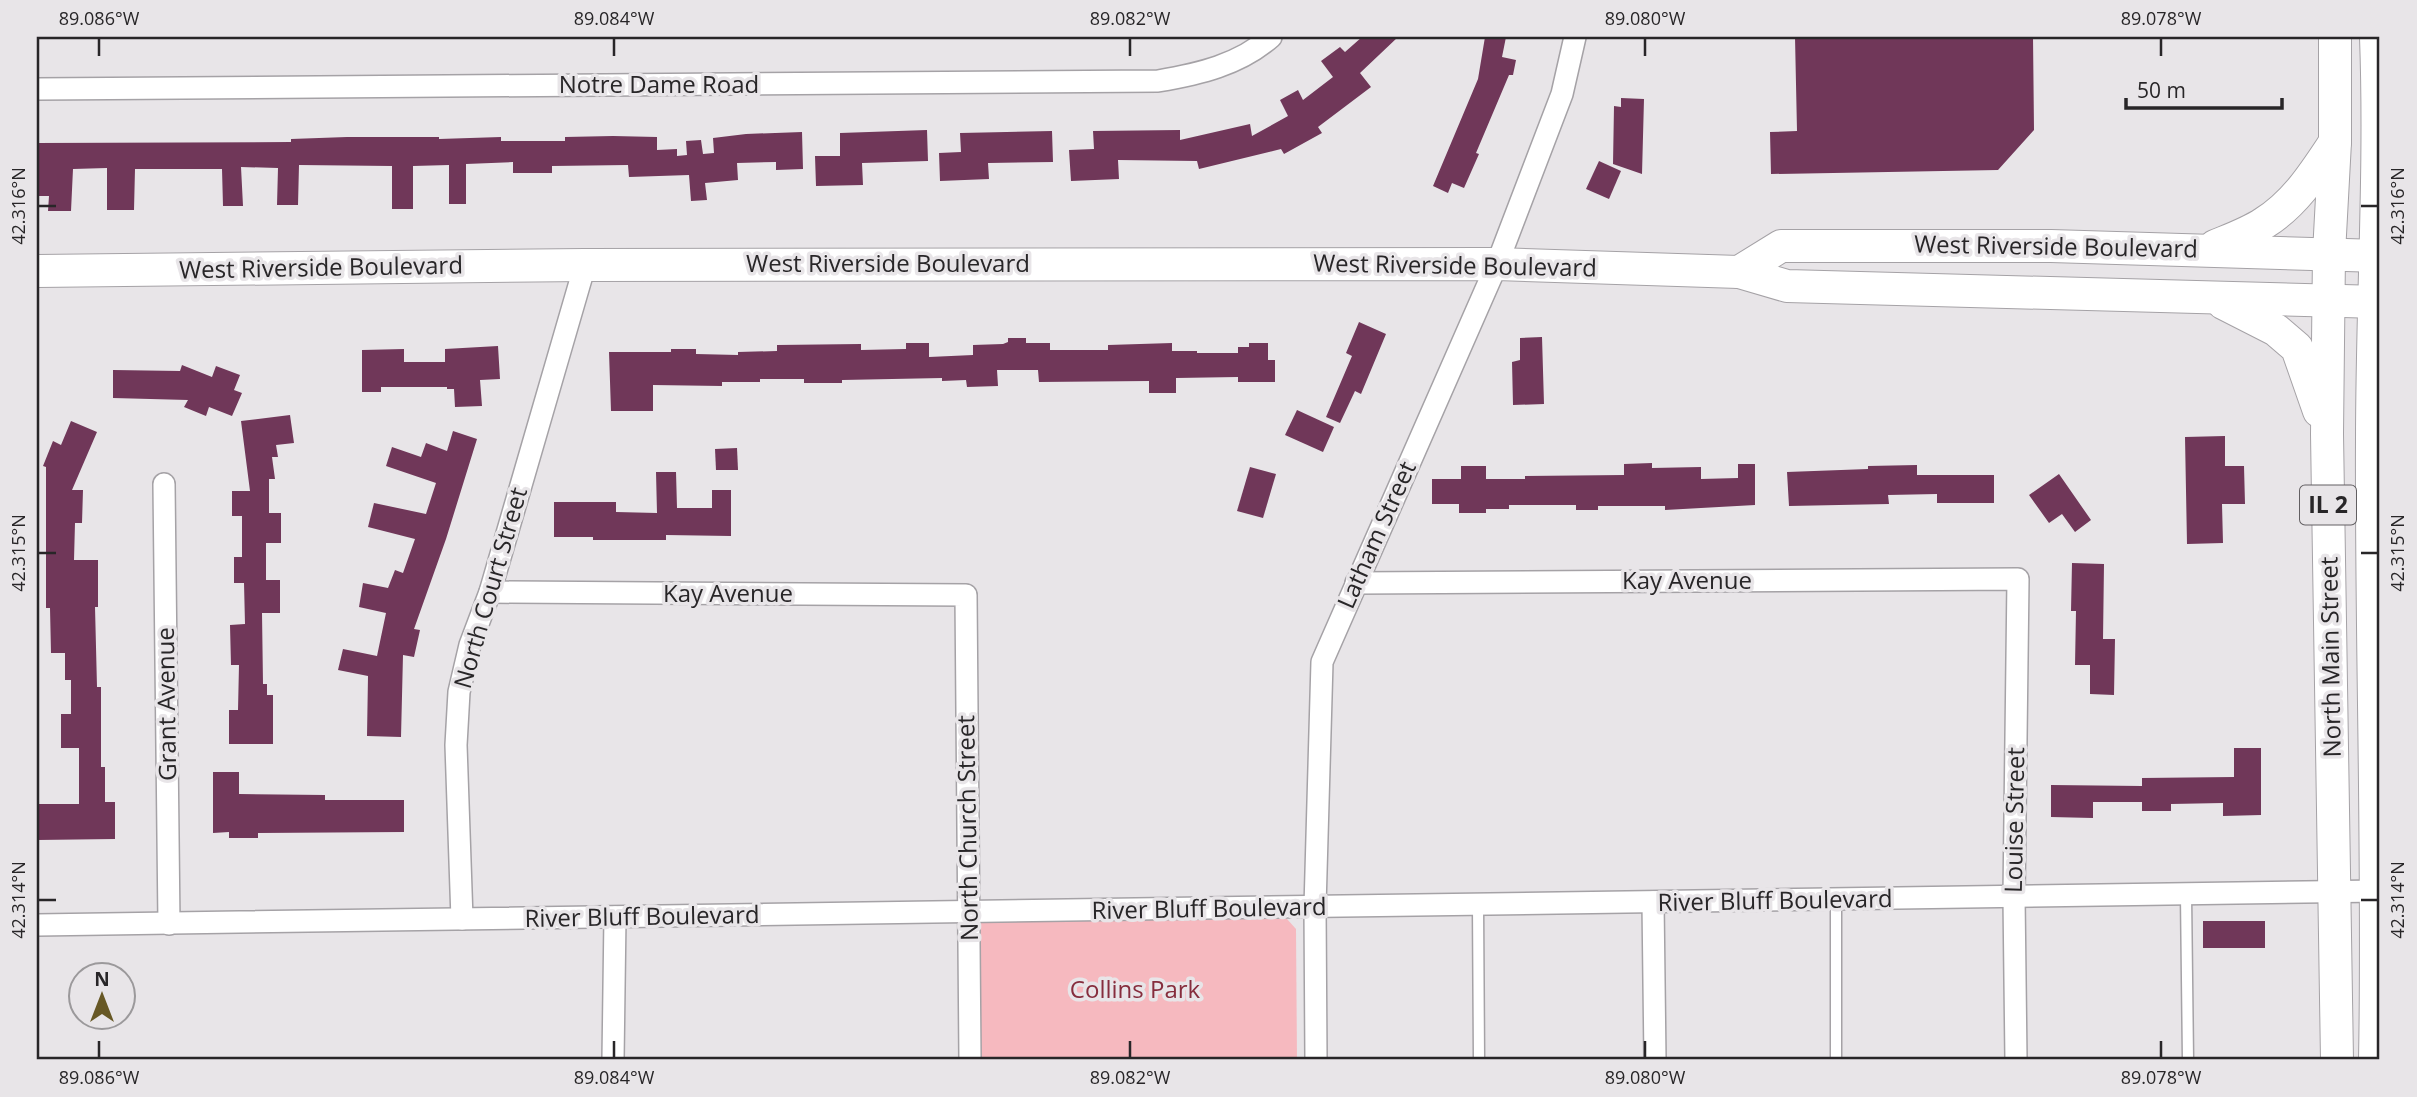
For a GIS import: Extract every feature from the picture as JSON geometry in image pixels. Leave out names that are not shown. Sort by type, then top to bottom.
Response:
[{"type":"main road","name":"IL 2","points":[[2329,253],[2335,142],[2335,37]]},
{"type":"main road","name":"IL 2","points":[[2376,37],[2380,161],[2379,256]]},
{"type":"main road","points":[[2207,249],[2246,233],[2284,209],[2296,197],[2335,142]]},
{"type":"main road","name":"West Riverside Boulevard","points":[[1739,272],[1782,246],[2051,246],[2379,256]]},
{"type":"main road","name":"North Main Street","points":[[2329,253],[2327,434],[2337,1060]]},
{"type":"main road","name":"North Main Street","points":[[2375,1060],[2378,891],[2376,434],[2379,256]]},
{"type":"main road","name":"West Riverside Boulevard","points":[[37,271],[585,265],[1497,264],[1739,272],[1787,286],[2378,302]]},
{"type":"main road","points":[[2212,298],[2249,314],[2276,330],[2297,348],[2327,434]]},
{"type":"street","name":"Notre Dame Road","points":[[37,89],[1158,81],[1199,74],[1234,62],[1271,37]]},
{"type":"street","name":"Latham Street","points":[[1315,1060],[1315,907],[1322,662],[1497,264],[1562,93],[1575,37]]},
{"type":"street","name":"North Court Street","points":[[462,919],[456,745],[460,692],[470,645],[490,592],[585,265]]},
{"type":"street","name":"Grant Avenue","points":[[164,484],[169,923]]},
{"type":"street","name":"Kay Avenue","points":[[1356,583],[2018,579]]},
{"type":"street","name":"Louise Street","points":[[2016,1060],[2014,897],[2018,579]]},
{"type":"street","name":"Kay Avenue","points":[[490,592],[966,595]]},
{"type":"street","name":"North Church Street","points":[[966,595],[970,1060]]},
{"type":"street","name":"River Bluff Boulevard","points":[[37,925],[2378,891]]},
{"type":"street","points":[[1653,902],[1655,1060]]},
{"type":"street","points":[[613,1060],[615,917]]},
{"type":"lane","points":[[2186,895],[2188,1060]]},
{"type":"lane","points":[[1836,900],[1836,1060]]},
{"type":"lane","points":[[1478,905],[1479,1060]]},
{"type":"green space","name":"Collins Park","points":[[1287,919],[1296,929],[1297,1060],[974,1060],[978,924],[986,921]]},
{"type":"building","points":[[1362,37],[1398,37],[1360,73],[1371,87],[1318,127],[1322,133],[1284,154],[1281,149],[1199,169],[1197,161],[1118,160],[1119,179],[1071,181],[1069,150],[1094,149],[1093,131],[1180,130],[1180,140],[1250,124],[1252,136],[1288,116],[1280,100],[1298,90],[1303,100],[1333,77],[1321,61],[1340,47],[1345,52]]},
{"type":"building","points":[[1485,37],[1506,37],[1502,57],[1516,60],[1513,75],[1509,75],[1464,188],[1452,183],[1448,193],[1433,186],[1478,79]]},
{"type":"building","points":[[1795,37],[2033,37],[2034,130],[1998,170],[1771,174],[1770,132],[1797,131]]},
{"type":"building","points":[[1621,98],[1644,99],[1642,174],[1613,164],[1614,106],[1621,107]]},
{"type":"building","points":[[927,130],[928,161],[862,163],[863,185],[816,186],[815,156],[840,156],[840,133]]},
{"type":"building","points":[[1052,131],[1053,162],[988,163],[989,179],[940,181],[939,153],[961,152],[960,133]]},
{"type":"building","points":[[802,132],[803,169],[776,170],[776,162],[737,163],[738,180],[705,183],[707,200],[691,201],[689,175],[629,177],[628,165],[552,166],[552,173],[513,173],[513,162],[466,164],[466,204],[449,204],[449,165],[413,166],[413,209],[392,209],[392,166],[299,165],[298,205],[277,205],[278,168],[241,167],[243,206],[223,206],[222,169],[135,169],[134,210],[107,210],[107,168],[73,169],[71,211],[48,211],[49,196],[37,196],[37,143],[291,142],[291,139],[347,137],[501,137],[501,141],[565,141],[565,137],[613,136],[657,137],[657,150],[677,149],[677,156],[687,155],[686,141],[701,140],[703,154],[714,153],[713,138]]},
{"type":"building","points":[[1599,161],[1621,171],[1609,199],[1586,189]]},
{"type":"building","points":[[1359,322],[1386,334],[1361,394],[1355,391],[1340,423],[1326,417],[1352,356],[1346,353]]},
{"type":"building","points":[[1542,337],[1544,404],[1513,405],[1512,362],[1520,360],[1520,338]]},
{"type":"building","points":[[1008,338],[1026,338],[1026,343],[1050,343],[1050,350],[1108,350],[1108,345],[1172,343],[1172,351],[1197,353],[1238,353],[1238,347],[1249,347],[1249,343],[1268,343],[1268,360],[1275,360],[1275,382],[1238,382],[1238,377],[1176,378],[1176,393],[1149,393],[1149,381],[1039,382],[1038,370],[997,370],[998,386],[967,387],[966,380],[942,381],[942,378],[842,380],[842,383],[804,383],[804,379],[760,379],[760,382],[722,382],[722,386],[653,385],[653,411],[611,411],[609,352],[671,352],[671,349],[696,349],[696,354],[738,355],[738,352],[777,351],[777,345],[861,344],[861,350],[906,349],[906,343],[929,343],[929,357],[973,355],[973,345],[1003,344],[1008,342]]},
{"type":"building","points":[[498,346],[500,379],[480,380],[482,406],[455,407],[454,389],[447,387],[381,387],[381,392],[362,392],[362,350],[404,349],[404,362],[445,362],[445,349]]},
{"type":"building","points":[[182,365],[212,377],[216,366],[240,375],[234,390],[242,393],[232,416],[209,407],[206,416],[184,407],[188,400],[113,398],[113,370],[180,371]]},
{"type":"building","points":[[1297,410],[1334,427],[1323,452],[1285,435]]},
{"type":"building","points":[[290,415],[294,443],[276,445],[278,457],[272,457],[275,479],[269,479],[269,513],[281,513],[281,543],[266,543],[266,580],[280,580],[280,613],[262,613],[263,684],[267,684],[267,695],[273,695],[273,744],[229,744],[229,710],[238,710],[239,665],[231,665],[230,625],[245,624],[244,583],[234,583],[234,557],[242,557],[242,516],[232,516],[232,491],[250,491],[241,421]]},
{"type":"building","points":[[71,421],[97,432],[72,490],[83,490],[82,523],[75,523],[74,560],[98,560],[98,607],[95,607],[97,687],[101,687],[101,767],[105,767],[105,802],[115,802],[115,839],[37,840],[37,804],[79,804],[79,748],[61,748],[61,714],[71,714],[71,680],[65,680],[65,653],[51,653],[50,608],[46,608],[46,467],[43,466],[53,441],[61,445]]},
{"type":"building","points":[[453,431],[477,439],[414,629],[420,630],[414,657],[403,655],[401,737],[367,736],[368,676],[338,670],[343,649],[377,656],[386,613],[359,607],[363,583],[388,588],[395,570],[403,573],[415,539],[368,527],[374,503],[426,514],[436,483],[386,466],[392,447],[421,457],[426,443],[447,451]]},
{"type":"building","points":[[2225,436],[2225,466],[2244,466],[2245,504],[2222,504],[2223,543],[2187,544],[2185,437]]},
{"type":"building","points":[[737,448],[738,470],[716,470],[715,449]]},
{"type":"building","points":[[1652,463],[1652,468],[1701,467],[1701,479],[1738,478],[1738,464],[1755,464],[1755,505],[1665,510],[1665,506],[1598,506],[1598,510],[1576,510],[1576,505],[1509,505],[1509,509],[1486,509],[1486,513],[1459,513],[1459,504],[1432,504],[1432,479],[1461,479],[1461,466],[1486,466],[1486,479],[1525,479],[1525,476],[1624,475],[1624,464]]},
{"type":"building","points":[[1917,465],[1917,475],[1994,475],[1994,503],[1937,503],[1937,494],[1888,495],[1889,504],[1789,506],[1787,472]]},
{"type":"building","points":[[1250,467],[1276,474],[1263,518],[1237,511]]},
{"type":"building","points":[[656,472],[676,472],[677,508],[712,508],[712,490],[731,490],[731,536],[666,535],[666,540],[554,537],[554,502],[616,502],[616,512],[657,513]]},
{"type":"building","points":[[2059,474],[2091,520],[2075,532],[2062,514],[2049,523],[2029,495]]},
{"type":"building","points":[[2072,563],[2104,564],[2103,639],[2115,639],[2114,695],[2090,694],[2090,665],[2075,665],[2076,611],[2071,611]]},
{"type":"building","points":[[2234,748],[2261,748],[2261,815],[2223,816],[2223,803],[2171,804],[2171,811],[2142,811],[2142,802],[2093,802],[2093,818],[2051,817],[2051,785],[2142,786],[2142,778],[2234,777]]},
{"type":"building","points":[[213,772],[239,772],[239,794],[325,795],[325,800],[404,800],[404,832],[258,833],[258,838],[229,838],[229,832],[213,833]]},
{"type":"building","points":[[2203,921],[2265,921],[2265,948],[2203,948]]}]
